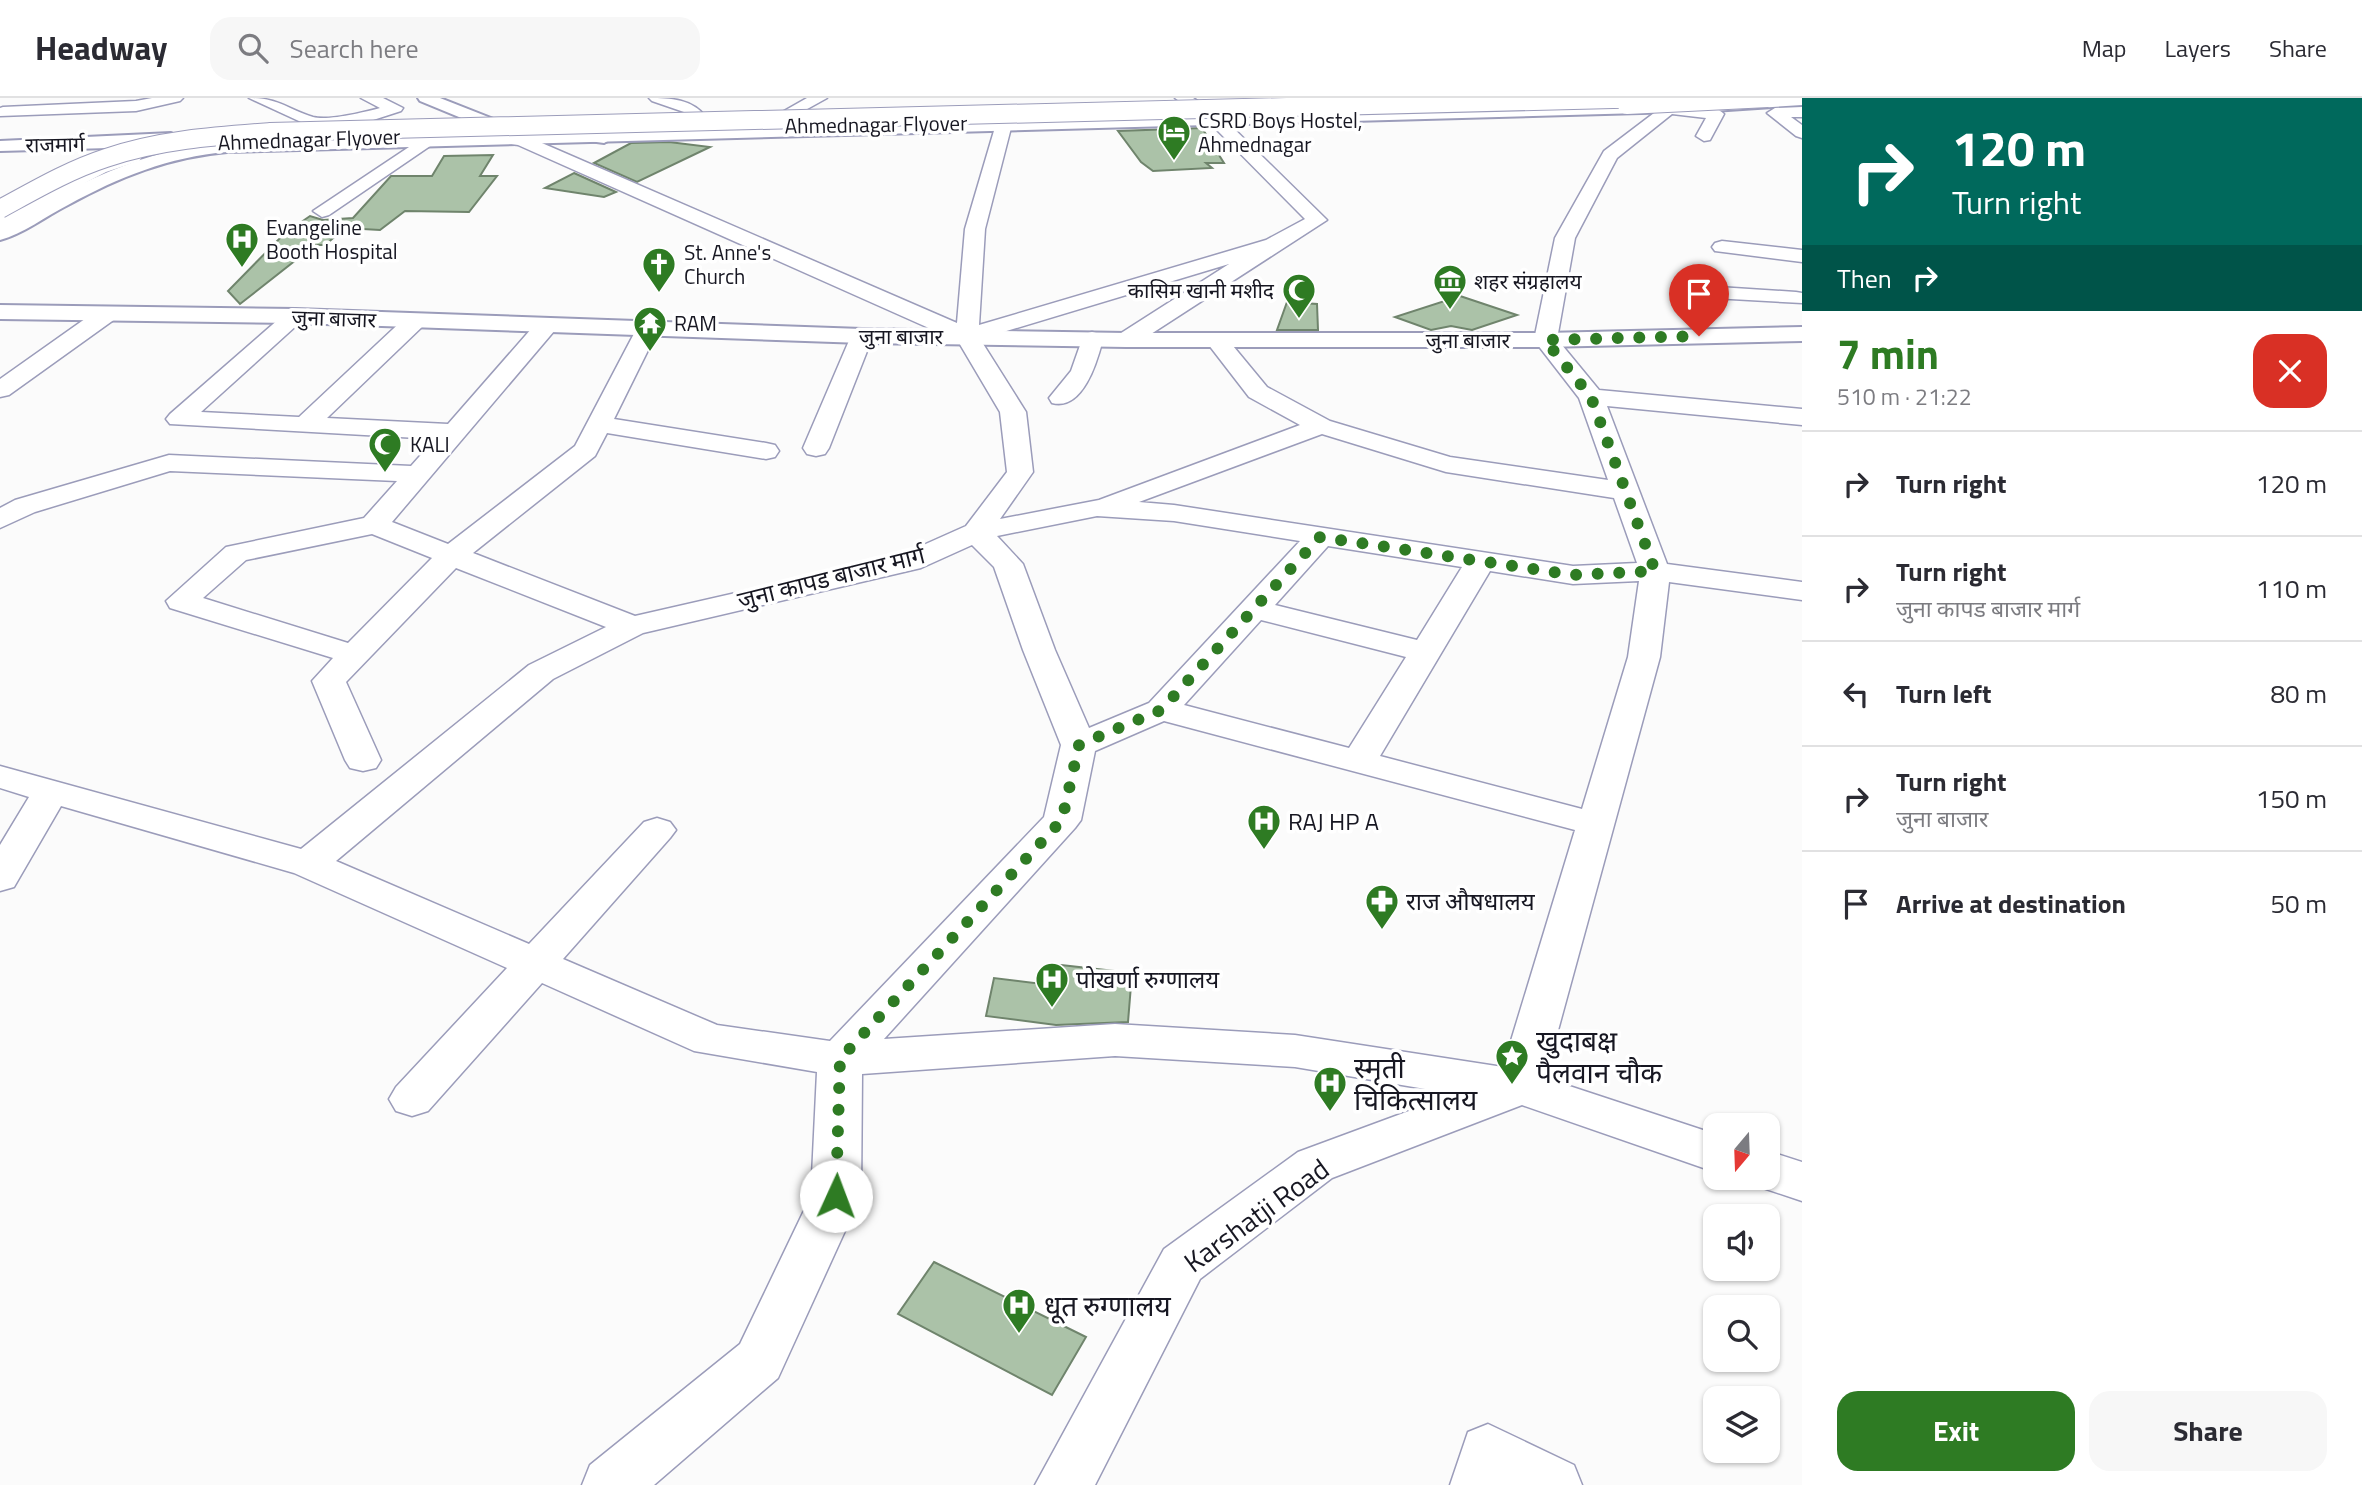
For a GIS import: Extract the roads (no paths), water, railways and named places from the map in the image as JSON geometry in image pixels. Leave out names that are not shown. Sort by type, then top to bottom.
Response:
[{"type":"main road","points":[[401,98],[459,123],[487,131],[524,134],[698,117],[1190,102],[1571,98]]},
{"type":"main road","points":[[426,98],[487,131]]},
{"type":"main road","name":"Ahmednagar Flyover","points":[[0,221],[99,168],[164,149],[238,140],[487,131],[1768,98]]},
{"type":"main road","points":[[0,234],[120,171],[165,156],[206,148],[427,140],[487,131],[580,127],[1003,124],[1659,103],[1712,106],[1733,101],[1799,104]]},
{"type":"main road","points":[[580,127],[625,117],[1324,102],[1363,109]]},
{"type":"main road","name":"Ahmednagar Flyover","points":[[0,209],[86,165],[117,154],[188,140],[270,132],[524,134],[1659,103]]},
{"type":"main road","points":[[580,127],[604,138],[1347,117],[1363,109]]},
{"type":"main road","points":[[0,200],[106,151],[171,138],[239,130],[459,123]]},
{"type":"main road","name":"राजमार्ग","points":[[0,146],[171,138]]},
{"type":"main road","name":"जुना बाजार","points":[[0,312],[296,316],[862,336],[1126,340],[1545,340],[1802,334]]},
{"type":"street","points":[[115,98],[136,106]]},
{"type":"street","points":[[3,112],[136,106],[175,98]]},
{"type":"street","points":[[257,98],[314,123],[367,117],[395,108],[369,98]]},
{"type":"street","points":[[657,98],[690,109],[698,117]]},
{"type":"street","points":[[785,115],[819,98]]},
{"type":"street","points":[[1126,340],[1273,244],[1317,220],[1215,119],[1190,102]]},
{"type":"street","points":[[1520,1087],[1644,657],[1655,571],[1591,397],[1545,340],[1565,238],[1610,155],[1659,103]]},
{"type":"street","points":[[1799,104],[1775,113],[1802,133]]},
{"type":"street","points":[[109,143],[136,106]]},
{"type":"street","points":[[1704,136],[1712,106]]},
{"type":"street","points":[[0,131],[26,111]]},
{"type":"street","points":[[967,336],[975,229],[1003,124]]},
{"type":"street","points":[[524,134],[967,336],[1013,412],[1020,472],[976,532],[1008,564],[1039,650],[1079,745],[1062,820],[840,1059],[836,1196],[759,1361],[611,1485]]},
{"type":"street","points":[[322,211],[427,140]]},
{"type":"street","points":[[967,336],[1273,244]]},
{"type":"street","points":[[1722,247],[1802,256]]},
{"type":"street","points":[[1783,268],[1799,305]]},
{"type":"street","points":[[1703,292],[1799,305]]},
{"type":"street","points":[[0,390],[107,314]]},
{"type":"street","points":[[296,316],[179,419],[454,432]]},
{"type":"street","points":[[305,425],[416,320]]},
{"type":"street","points":[[374,526],[547,325]]},
{"type":"street","points":[[363,760],[329,681],[451,556],[586,450],[648,328]]},
{"type":"street","points":[[816,448],[862,336]]},
{"type":"street","points":[[1061,398],[1082,372],[1092,339]]},
{"type":"street","points":[[1216,340],[1258,392],[1321,426],[1446,464],[1626,491]]},
{"type":"street","points":[[1591,397],[1802,417]]},
{"type":"street","points":[[599,424],[766,452]]},
{"type":"street","points":[[1097,508],[1321,426]]},
{"type":"street","points":[[0,519],[25,506],[169,463],[418,474]]},
{"type":"street","name":"जुना कापड बाजार मार्ग","points":[[308,864],[541,672],[632,626],[911,562],[976,532],[1097,508],[1174,513],[1573,575],[1655,571],[1802,592]]},
{"type":"street","points":[[355,655],[181,601],[236,553],[374,526],[632,626]]},
{"type":"street","points":[[1079,745],[1161,710],[1320,537]]},
{"type":"street","points":[[1359,762],[1480,562]]},
{"type":"street","points":[[1254,609],[1426,652]]},
{"type":"street","points":[[1161,710],[1596,824]]},
{"type":"street","points":[[0,777],[308,864],[710,1040],[840,1059],[1115,1040],[1295,1051],[1520,1087],[1703,1149]]},
{"type":"street","points":[[0,878],[50,793]]},
{"type":"street","points":[[412,1099],[533,963],[657,830]]},
{"type":"street","name":"Karshatji Road","points":[[1064,1485],[1182,1264],[1315,1165],[1520,1087]]},
{"type":"street","points":[[1780,1174],[1802,1182]]},
{"type":"street","points":[[1479,1485],[1488,1451],[1553,1485]]},
{"type":"place","name":"CSRD Boys Hostel, Ahmednagar","points":[[1174,162]]},
{"type":"place","name":"Evangeline Booth Hospital","points":[[242,269]]},
{"type":"place","name":"St. Anne's Church","points":[[659,294]]},
{"type":"place","name":"शहर संग्रहालय","points":[[1450,311]]},
{"type":"place","name":"कासिम खानी मशीद","points":[[1299,320]]},
{"type":"place","name":"RAM","points":[[650,353]]},
{"type":"place","name":"KALI","points":[[385,474]]},
{"type":"place","name":"RAJ HP A","points":[[1264,851]]},
{"type":"place","name":"राज औषधालय","points":[[1382,931]]},
{"type":"place","name":"पोखर्णा रुग्णालय","points":[[1052,1009]]},
{"type":"place","name":"खुदाबक्ष पैलवान चौक","points":[[1512,1086]]},
{"type":"place","name":"स्मृती चिकित्सालय","points":[[1330,1113]]},
{"type":"place","name":"धूत रुग्णालय","points":[[1019,1335]]}]
